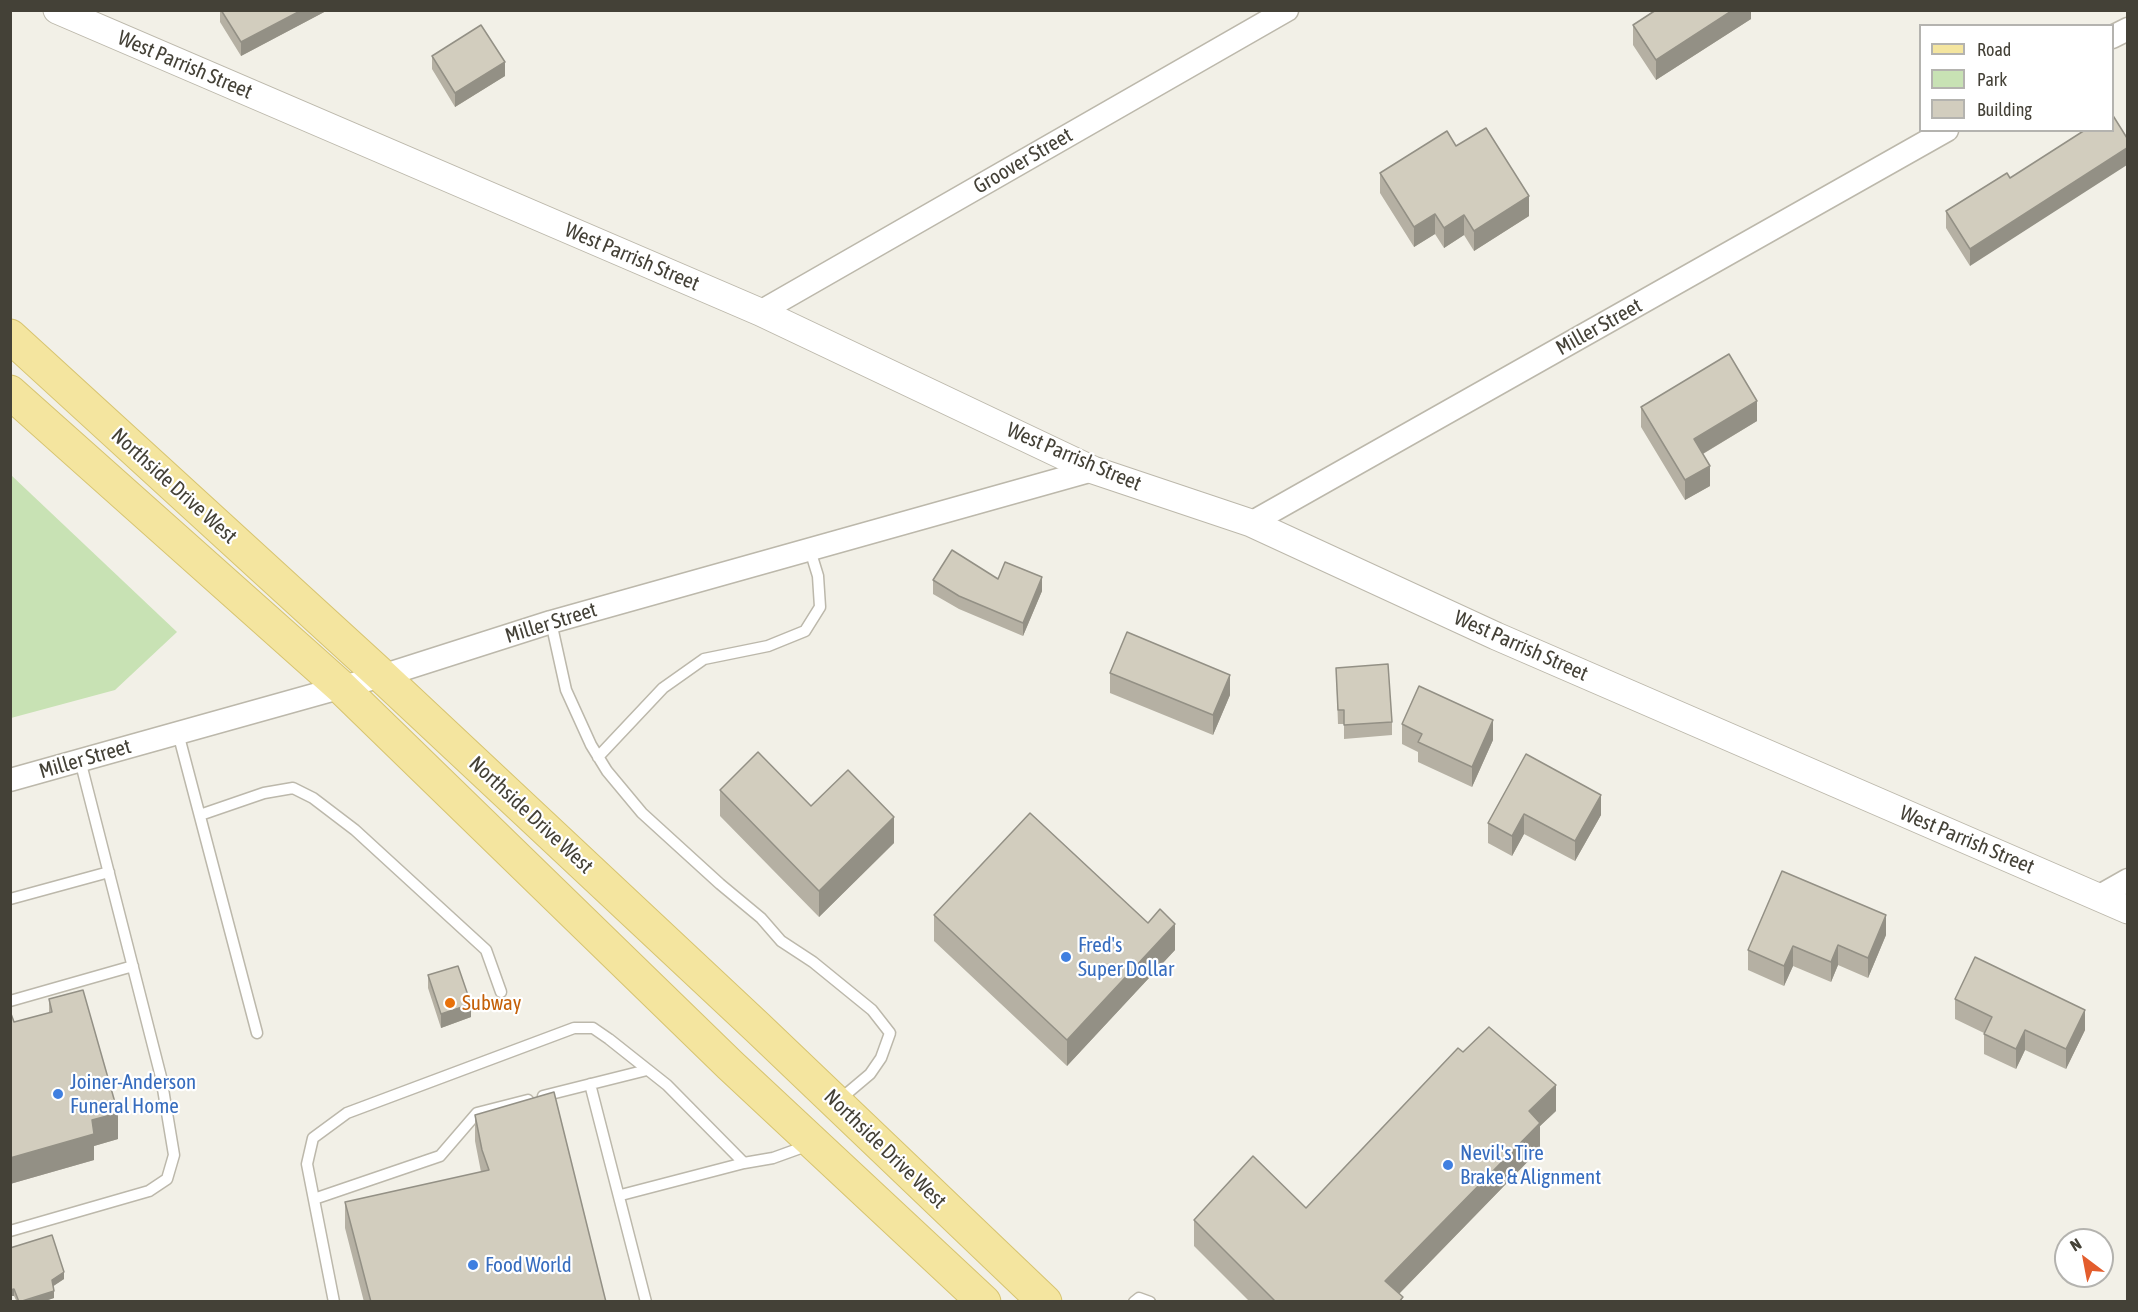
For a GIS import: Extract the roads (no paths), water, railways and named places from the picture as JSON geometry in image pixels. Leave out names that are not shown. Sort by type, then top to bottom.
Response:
[{"type":"main road","name":"Northside Drive West","points":[[10,336],[382,676],[1045,1302]]},
{"type":"main road","name":"Northside Drive West","points":[[10,392],[341,687],[722,1057],[984,1302]]},
{"type":"street","name":"Groover Street","points":[[760,312],[1287,10]]},
{"type":"street","name":"West Parrish Street","points":[[61,11],[760,312],[1093,470],[1251,523],[1496,636],[2127,910]]},
{"type":"street","points":[[2114,37],[2127,29]]},
{"type":"street","name":"Miller Street","points":[[1251,523],[1943,132]]},
{"type":"street","name":"Miller Street","points":[[10,780],[382,676],[551,622],[1093,470]]},
{"type":"street","points":[[2098,897],[2127,880]]},
{"type":"lane","points":[[598,757],[663,688],[704,659],[768,646],[805,631],[820,607],[818,576],[810,550]]},
{"type":"lane","points":[[551,622],[567,690],[591,746],[607,771],[642,813],[760,918],[781,941],[813,962],[872,1010],[890,1033],[881,1058],[870,1074],[836,1103]]},
{"type":"lane","points":[[178,733],[257,1033]]},
{"type":"lane","points":[[10,1231],[149,1191],[167,1179],[174,1155],[161,1077],[80,760]]},
{"type":"lane","points":[[200,815],[264,794],[293,788],[313,798],[355,830],[486,950],[501,992]]},
{"type":"lane","points":[[10,899],[109,872]]},
{"type":"lane","points":[[10,1001],[133,966]]},
{"type":"lane","points":[[334,1302],[307,1164],[314,1138],[347,1113],[574,1028],[592,1028],[666,1085],[744,1163]]},
{"type":"lane","points":[[314,1199],[440,1156],[477,1113],[647,1070]]},
{"type":"lane","points":[[590,1084],[621,1195],[646,1302]]},
{"type":"lane","points":[[621,1195],[744,1163],[773,1158],[813,1143]]},
{"type":"lane","points":[[1134,1302],[1139,1298],[1149,1302]]},
{"type":"place","name":"Fred's Super Dollar","points":[[1066,957]]},
{"type":"place","name":"Subway","points":[[450,1003]]},
{"type":"place","name":"Joiner-Anderson Funeral Home","points":[[58,1094]]},
{"type":"place","name":"Nevil's Tire Brake & Alignment","points":[[1448,1165]]},
{"type":"place","name":"Food World","points":[[473,1265]]}]
